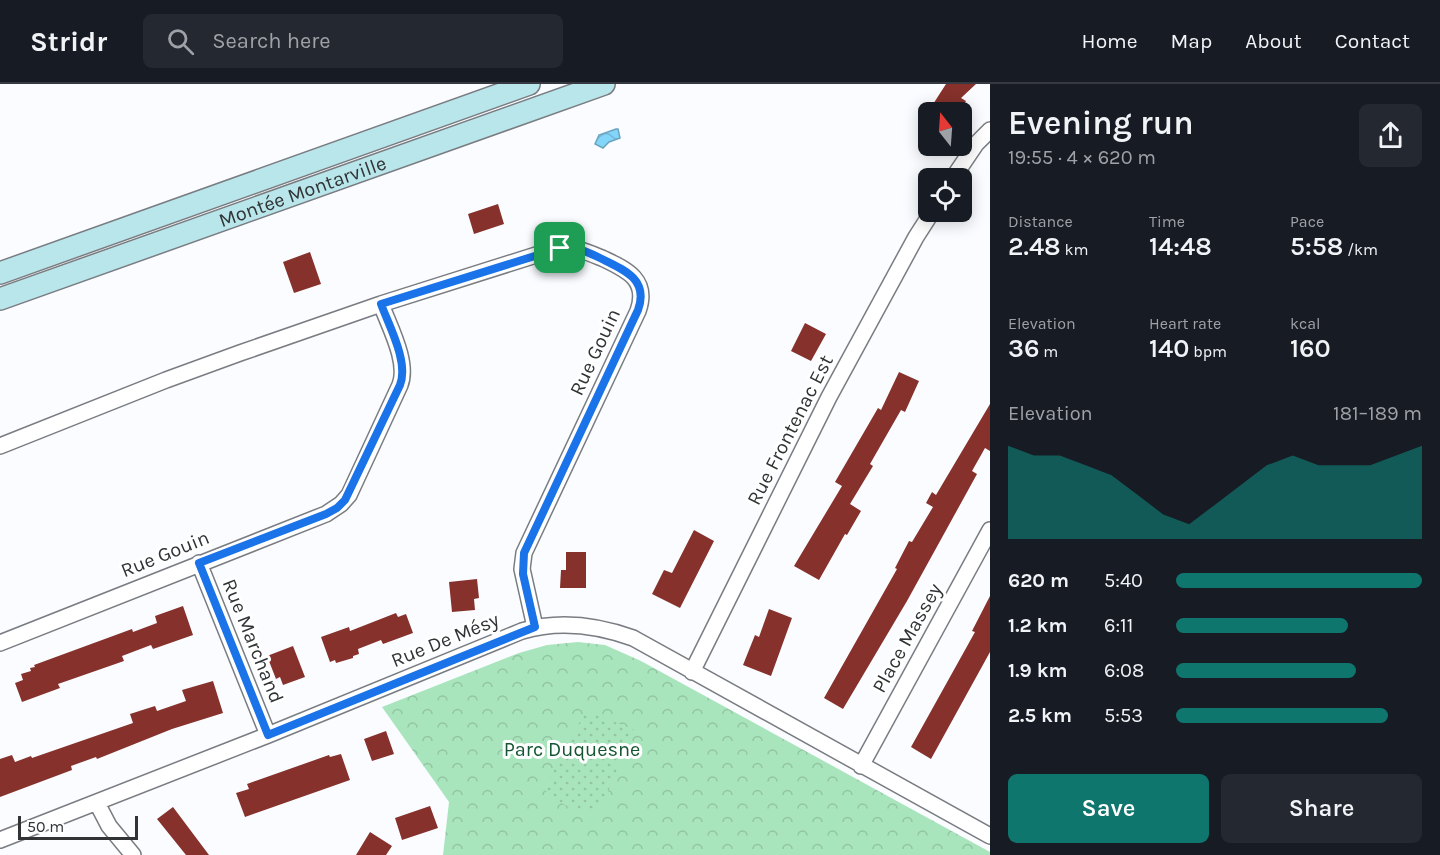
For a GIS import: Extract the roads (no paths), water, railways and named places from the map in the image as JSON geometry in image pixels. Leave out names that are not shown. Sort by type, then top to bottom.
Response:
[{"type":"street","name":"Montée Montarville","points":[[0,273],[529,84]]},
{"type":"street","name":"Montée Montarville","points":[[0,299],[604,84]]},
{"type":"street","points":[[960,168],[976,144],[990,130]]},
{"type":"street","name":"Rue Frontenac Est","points":[[692,672],[829,397],[926,222]]},
{"type":"street","name":"Rue Gouin","points":[[0,446],[166,380],[381,304],[566,247],[582,249],[633,276],[639,285],[641,295],[638,310],[524,553],[523,574],[535,627]]},
{"type":"street","name":"Rue Gouin","points":[[0,643],[337,508],[345,500],[403,375],[401,360],[381,304]]},
{"type":"street","name":"Place Massey","points":[[861,766],[990,530]]},
{"type":"street","name":"Rue Marchand","points":[[199,563],[268,735]]},
{"type":"street","name":"Rue De Mésy","points":[[0,840],[535,627],[579,626],[606,628],[633,638],[990,836]]},
{"type":"street","points":[[96,803],[109,826],[133,855]]},
{"type":"water","points":[[618,129],[620,138],[609,142],[603,148],[595,144],[599,135]]},
{"type":"park label","name":"Parc Duquesne","points":[[572,749]]}]
